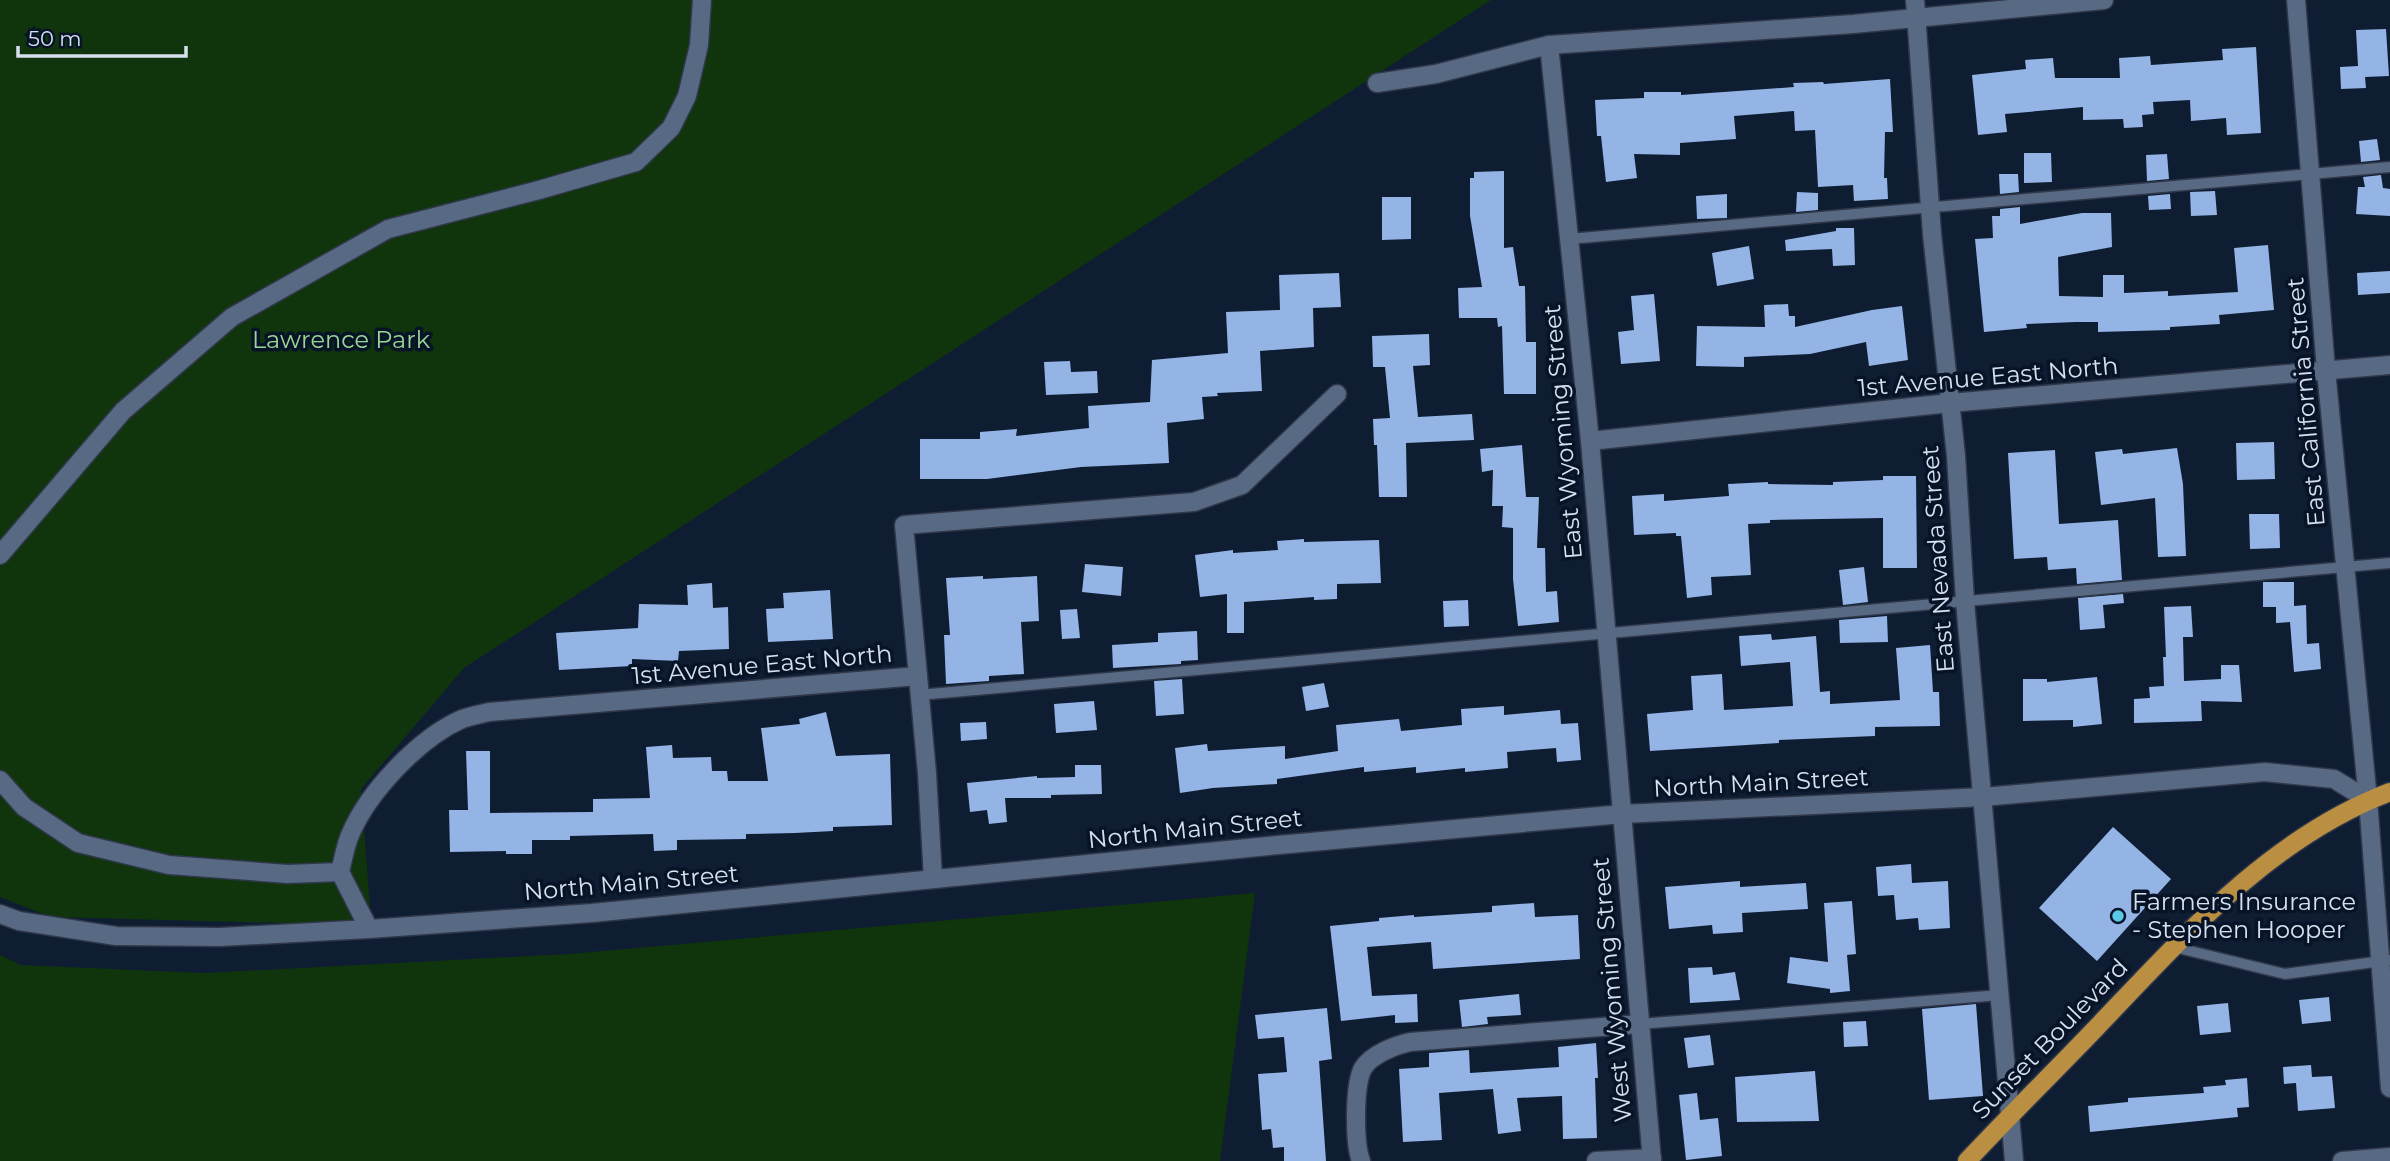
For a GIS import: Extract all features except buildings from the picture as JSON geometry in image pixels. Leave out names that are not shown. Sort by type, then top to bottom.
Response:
[{"type":"main road","points":[[2368,800],[2390,792]]},
{"type":"main road","name":"Sunset Boulevard","points":[[1967,1161],[2174,947],[2237,887],[2327,822],[2368,800]]},
{"type":"street","points":[[0,555],[123,411],[232,317],[388,229],[636,162],[671,128],[687,96],[699,44],[702,0]]},
{"type":"street","points":[[1377,83],[1436,74],[1549,45],[1853,24],[1916,8],[2105,0]]},
{"type":"street","name":"East California Street","points":[[2296,0],[2326,370],[2385,961],[2390,1088]]},
{"type":"street","name":"East Nevada Street","points":[[1916,8],[2014,1161]]},
{"type":"street","name":"East Wyoming Street","points":[[1549,45],[1590,441],[1622,814]]},
{"type":"street","name":"1st Avenue East North","points":[[1590,441],[1950,404],[2390,365]]},
{"type":"street","name":"1st Avenue East North","points":[[340,872],[348,838],[357,820],[384,782],[420,745],[464,719],[489,712],[918,676],[904,525],[1194,502],[1242,485],[1338,394]]},
{"type":"street","points":[[918,676],[933,879]]},
{"type":"street","name":"North Main Street","points":[[0,914],[30,923],[116,936],[220,937],[592,913],[1622,814],[1983,797],[2265,772],[2334,779],[2368,800]]},
{"type":"street","points":[[0,780],[24,807],[78,843],[169,864],[289,874],[340,872],[369,929]]},
{"type":"street","name":"West Wyoming Street","points":[[1622,814],[1652,1159]]},
{"type":"street","points":[[1361,1161],[1357,1144],[1359,1079],[1364,1067],[1397,1045],[1640,1024]]},
{"type":"street","points":[[2342,1161],[2390,1157]]},
{"type":"street","points":[[1595,1161],[1652,1159]]},
{"type":"lane","points":[[1569,239],[2390,167]]},
{"type":"lane","points":[[919,695],[2390,563]]},
{"type":"lane","points":[[2174,947],[2286,974],[2385,961]]},
{"type":"lane","points":[[1640,1024],[2000,995]]},
{"type":"green space","name":"Lawrence Park","points":[[0,0],[1491,0],[464,668],[361,789],[371,920],[317,924],[51,917],[0,897]]},
{"type":"green space","points":[[1255,893],[1220,1161],[0,1161],[0,955],[21,965],[204,973],[569,954]]},
{"type":"place","name":"Farmers Insurance - Stephen Hooper","points":[[2118,916]]}]
